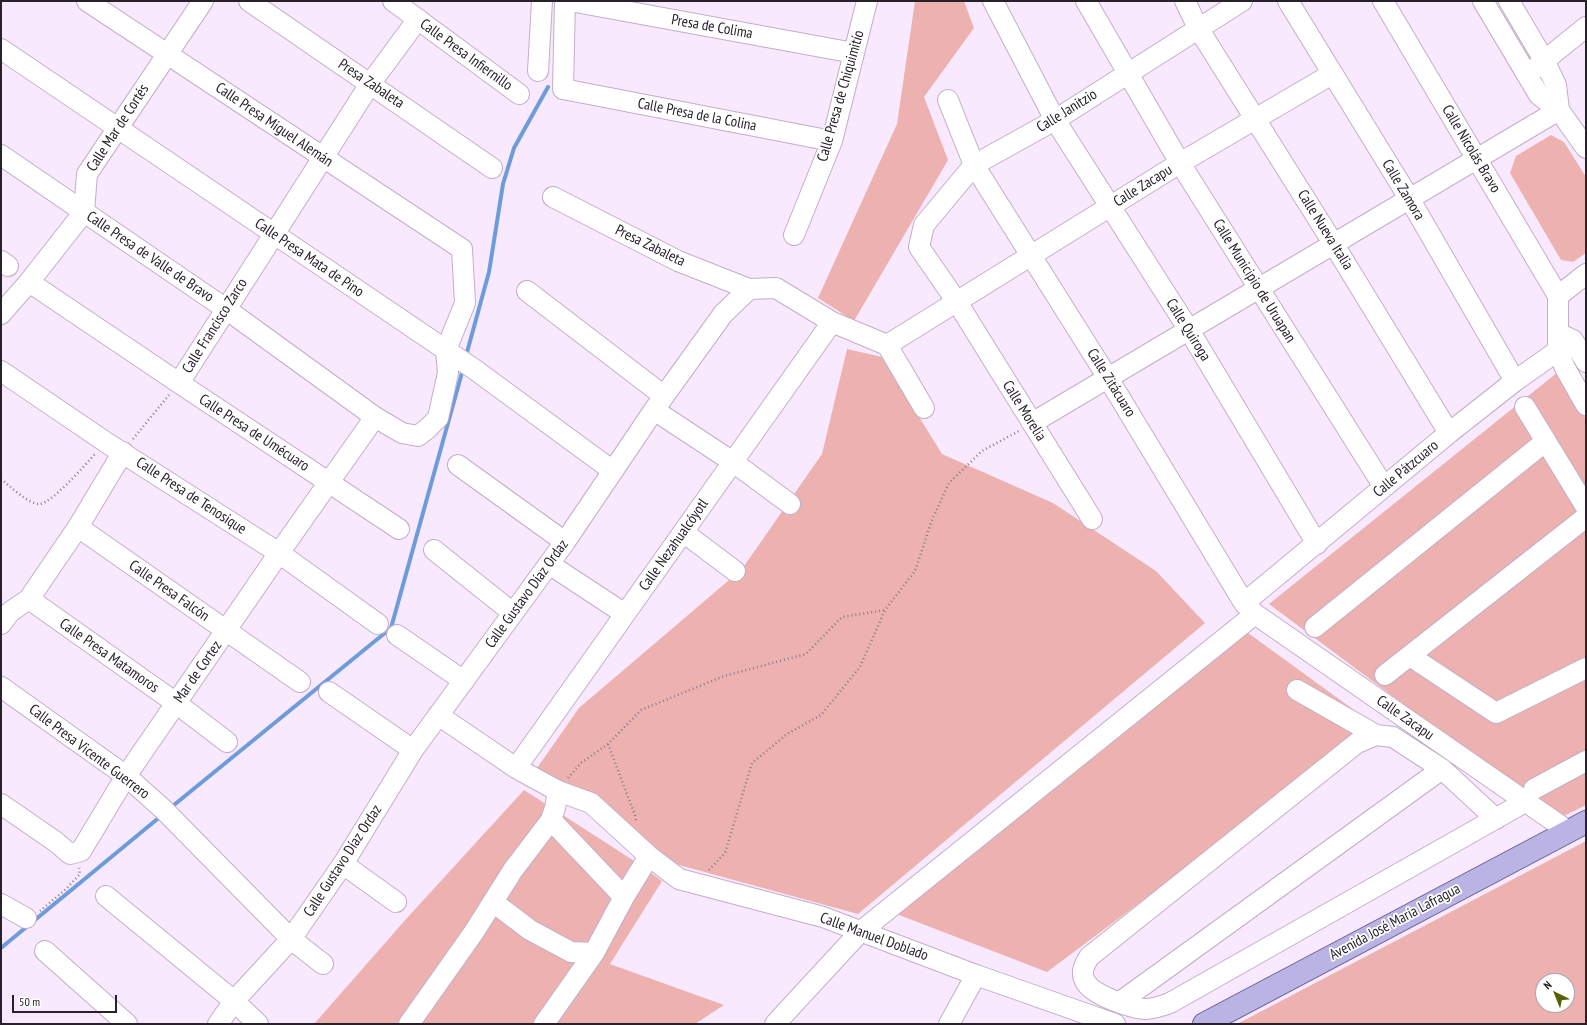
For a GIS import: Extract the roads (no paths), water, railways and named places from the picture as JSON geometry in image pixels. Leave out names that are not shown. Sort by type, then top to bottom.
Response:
[{"type":"main road","name":"Avenida José María Lafragua","points":[[1204,1024],[1577,826]]},
{"type":"street","name":"Calle Presa Miguel Alemán","points":[[87,1],[462,249],[465,303],[451,354]]},
{"type":"street","name":"Calle Mar de Cortés","points":[[84,212],[87,174],[203,1]]},
{"type":"street","name":"Presa Zabaleta","points":[[249,1],[492,168]]},
{"type":"street","name":"Calle Presa Infiernillo","points":[[393,1],[519,94]]},
{"type":"street","points":[[538,71],[542,1]]},
{"type":"street","name":"Calle Presa de la Colina","points":[[565,1],[563,89],[832,141]]},
{"type":"street","name":"Presa de Colima","points":[[570,1],[854,53]]},
{"type":"street","name":"Calle Presa de Chiquimitío","points":[[794,234],[832,141],[867,1]]},
{"type":"street","name":"Calle Quiroga","points":[[993,1],[1055,120],[1189,330],[1317,544]]},
{"type":"street","name":"Calle Municipio de Uruapan","points":[[1086,1],[1180,163],[1384,487]]},
{"type":"street","name":"Calle Nueva Italia","points":[[1184,1],[1198,28],[1333,243],[1449,434]]},
{"type":"street","name":"Calle Janitzio","points":[[919,247],[924,226],[974,166],[1055,120],[1242,1]]},
{"type":"street","name":"Calle Zamora","points":[[1288,1],[1409,198],[1516,381]]},
{"type":"street","name":"Calle Nicolás Bravo","points":[[1384,1],[1558,296]]},
{"type":"street","points":[[1483,1],[1539,94],[1559,110],[1586,148]]},
{"type":"street","points":[[1509,1],[1544,60],[1556,85],[1559,110]]},
{"type":"street","name":"Calle Francisco Zarco","points":[[179,383],[370,84],[418,19]]},
{"type":"street","points":[[1528,75],[1544,60],[1586,27]]},
{"type":"street","name":"Calle Presa Mata de Pino","points":[[1,50],[474,369],[613,471]]},
{"type":"street","name":"Calle Zacapu","points":[[887,345],[1180,163],[1256,120],[1332,74]]},
{"type":"street","name":"Calle Zitácuaro","points":[[948,100],[974,166],[1108,378],[1250,608]]},
{"type":"street","points":[[1032,423],[1559,110]]},
{"type":"street","name":"Calle Presa de Valle de Bravo","points":[[1,155],[226,309],[375,417],[402,432],[418,436],[428,429],[438,418],[451,354]]},
{"type":"street","name":"Presa Zabaleta","points":[[553,197],[678,261],[749,289]]},
{"type":"street","points":[[1,314],[29,282],[84,212]]},
{"type":"street","name":"Calle Morelia","points":[[919,247],[957,302],[1092,519]]},
{"type":"street","points":[[1586,274],[1558,296],[1565,368],[1586,405]]},
{"type":"street","name":"Calle Presa de Umécuaro","points":[[29,282],[399,529]]},
{"type":"street","points":[[749,289],[776,288],[832,322],[887,345],[924,408]]},
{"type":"street","name":"Calle Gustavo Díaz Ordaz","points":[[218,1024],[234,1001],[291,939],[343,864],[413,750],[565,542],[659,403],[723,314],[749,289]]},
{"type":"street","points":[[527,291],[659,403],[733,462],[790,504]]},
{"type":"street","name":"Calle Nezahualcóyotl","points":[[516,768],[832,322]]},
{"type":"street","points":[[1563,341],[1586,362]]},
{"type":"street","name":"Calle Pátzcuaro","points":[[775,1024],[860,932],[1250,608],[1317,544],[1384,487],[1516,381],[1563,341]]},
{"type":"street","name":"Calle Presa de Tenosique","points":[[1,371],[279,553],[378,624]]},
{"type":"street","points":[[1525,407],[1586,507]]},
{"type":"street","name":"Mar de Cortez","points":[[1,804],[56,842],[70,854],[81,851],[126,776],[279,553],[375,417]]},
{"type":"street","points":[[1315,627],[1546,441]]},
{"type":"street","points":[[1,624],[10,612],[28,599],[78,527],[115,447]]},
{"type":"street","points":[[458,465],[565,542]]},
{"type":"street","points":[[1385,676],[1586,517]]},
{"type":"street","name":"Calle Presa Falcón","points":[[78,527],[300,682]]},
{"type":"street","points":[[683,532],[735,571]]},
{"type":"street","points":[[434,550],[513,613]]},
{"type":"street","points":[[549,564],[625,614]]},
{"type":"street","name":"Calle Presa Matamoros","points":[[28,599],[176,703],[227,742]]},
{"type":"street","name":"Calle Zacapu","points":[[1250,608],[1577,826]]},
{"type":"street","points":[[397,635],[464,681]]},
{"type":"street","points":[[1410,656],[1496,713],[1586,668]]},
{"type":"street","name":"Calle Presa Vicente Guerrero","points":[[1,687],[126,776],[168,815],[291,939],[323,964]]},
{"type":"street","points":[[1297,690],[1376,735],[1394,738],[1442,769],[1496,819]]},
{"type":"street","points":[[329,692],[413,750]]},
{"type":"street","name":"Calle Manuel Doblado","points":[[438,715],[516,768],[558,791],[591,804],[643,850],[679,879],[822,918],[976,975],[1115,1024]]},
{"type":"street","points":[[1376,735],[1358,743],[1089,957],[1083,968],[1084,980],[1092,990],[1113,1000],[1144,1009],[1154,1008],[1170,1003],[1496,819],[1529,795],[1586,761]]},
{"type":"street","points":[[1094,1016],[1113,1000],[1442,769]]},
{"type":"street","points":[[409,1024],[474,932],[513,870],[551,820],[558,791]]},
{"type":"street","points":[[551,820],[624,897]]},
{"type":"street","points":[[544,1024],[594,953],[624,897],[643,850]]},
{"type":"street","points":[[343,864],[396,902]]},
{"type":"street","points":[[106,896],[234,1001],[258,1024]]},
{"type":"street","points":[[493,902],[530,930],[571,952],[594,953]]},
{"type":"street","points":[[1,904],[26,918]]},
{"type":"street","points":[[45,951],[126,1024]]},
{"type":"street","points":[[949,1024],[976,975]]},
{"type":"waterway","points":[[466,356],[489,272],[503,184],[514,148],[548,87]]},
{"type":"waterway","points":[[169,809],[391,628],[463,369]]},
{"type":"waterway","points":[[1,948],[161,816]]}]
